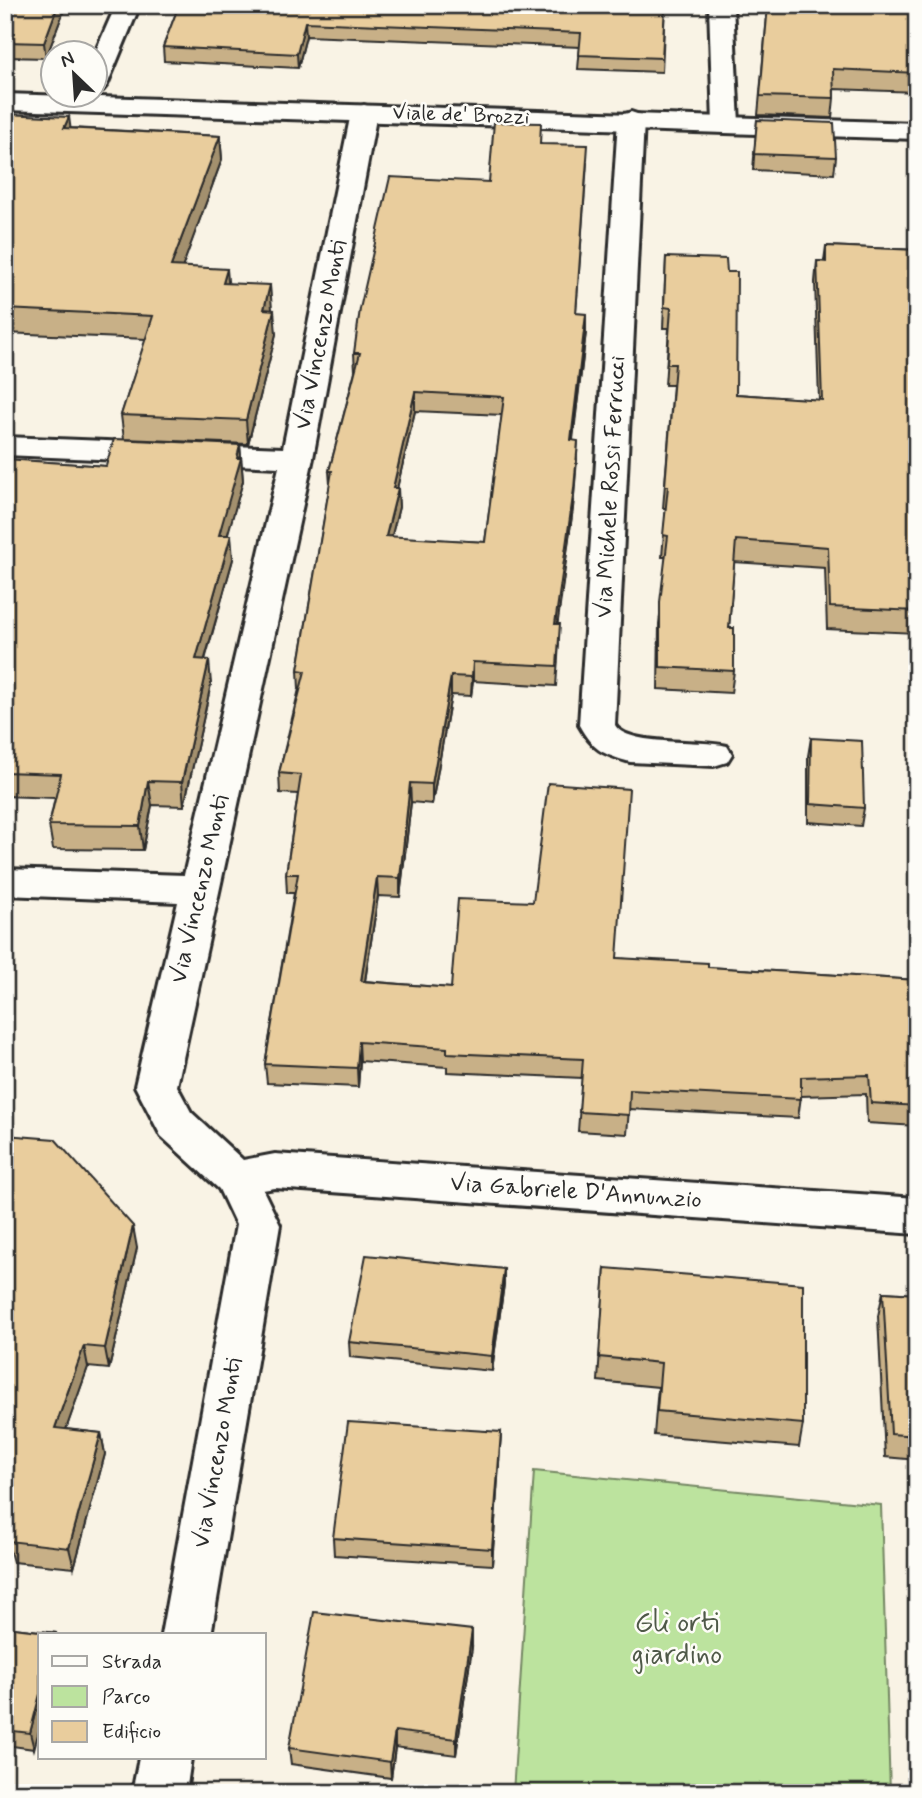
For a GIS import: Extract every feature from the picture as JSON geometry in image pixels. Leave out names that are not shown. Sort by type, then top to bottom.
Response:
[{"type":"street","points":[[108,53],[128,5]]},
{"type":"street","points":[[721,5],[726,124]]},
{"type":"street","name":"Viale de' Brozzi","points":[[108,95],[364,113],[917,131]]},
{"type":"street","name":"Viale de' Brozzi","points":[[5,102],[38,99]]},
{"type":"street","name":"Via Vincenzo Monti","points":[[186,1633],[258,1225],[235,1178],[176,1124],[156,1086],[297,458],[364,113]]},
{"type":"street","name":"Via Michele Rossi Ferrucci","points":[[631,120],[597,725],[604,738],[620,747],[714,754]]},
{"type":"street","points":[[5,446],[297,458]]},
{"type":"street","points":[[5,882],[200,889]]},
{"type":"street","name":"Via Gabriele D'Annunzio","points":[[235,1178],[275,1171],[917,1216]]},
{"type":"street","points":[[159,1793],[165,1759]]},
{"type":"green space","name":"Gli orti giardino","points":[[534,1471],[881,1505],[890,1793],[513,1793]]},
{"type":"building","points":[[5,5],[58,5],[46,38],[38,38],[38,43],[5,42]]},
{"type":"building","points":[[179,5],[665,5],[662,58],[579,55],[581,33],[305,22],[297,54],[163,47]]},
{"type":"building","points":[[768,5],[917,5],[917,73],[833,69],[834,98],[760,96]]},
{"type":"building","points":[[5,114],[69,117],[64,128],[220,136],[171,266],[227,269],[223,283],[270,285],[264,309],[274,310],[246,420],[121,415],[153,316],[5,309]]},
{"type":"building","points":[[757,120],[834,123],[836,157],[754,154]]},
{"type":"building","points":[[494,122],[541,123],[540,144],[588,145],[576,313],[586,314],[571,440],[578,441],[574,489],[555,624],[560,624],[557,666],[473,662],[472,677],[451,676],[432,784],[410,783],[400,878],[377,877],[361,981],[451,988],[458,899],[533,902],[548,783],[629,789],[617,958],[708,963],[708,967],[917,980],[917,1106],[871,1103],[869,1075],[801,1077],[801,1099],[630,1090],[629,1115],[579,1112],[583,1059],[447,1053],[447,1048],[359,1042],[357,1068],[265,1064],[298,874],[286,874],[301,775],[279,773],[305,671],[298,670],[332,471],[329,471],[360,353],[354,353],[360,309],[390,177],[489,182]],"holes":[[[415,392],[504,397],[485,542],[386,536],[398,488],[393,488]]]},
{"type":"building","points":[[826,246],[917,250],[917,611],[830,607],[828,547],[736,540],[729,628],[734,628],[734,671],[660,667],[660,602],[668,536],[663,535],[668,486],[665,486],[675,364],[667,364],[671,308],[664,307],[666,257],[726,259],[727,272],[737,272],[736,394],[822,400],[817,261],[826,262]]},
{"type":"building","points":[[114,439],[240,445],[237,458],[241,458],[219,535],[231,535],[196,659],[209,660],[182,782],[148,781],[140,826],[49,825],[61,774],[5,772],[5,459],[106,466]]},
{"type":"building","points":[[811,738],[862,741],[864,808],[810,804]]},
{"type":"building","points":[[5,1135],[55,1139],[133,1226],[105,1348],[84,1346],[55,1428],[101,1433],[69,1548],[8,1541],[11,1531],[5,1531]]},
{"type":"building","points":[[366,1255],[504,1269],[492,1356],[349,1342]]},
{"type":"building","points":[[605,1268],[803,1284],[803,1424],[657,1411],[661,1363],[599,1357]]},
{"type":"building","points":[[883,1292],[917,1294],[917,1436],[891,1434]]},
{"type":"building","points":[[348,1422],[501,1432],[492,1549],[333,1538]]},
{"type":"building","points":[[314,1612],[472,1630],[456,1739],[395,1731],[390,1762],[289,1748]]},
{"type":"building","points":[[5,1627],[56,1633],[38,1633],[38,1702],[30,1733],[5,1730]]}]
